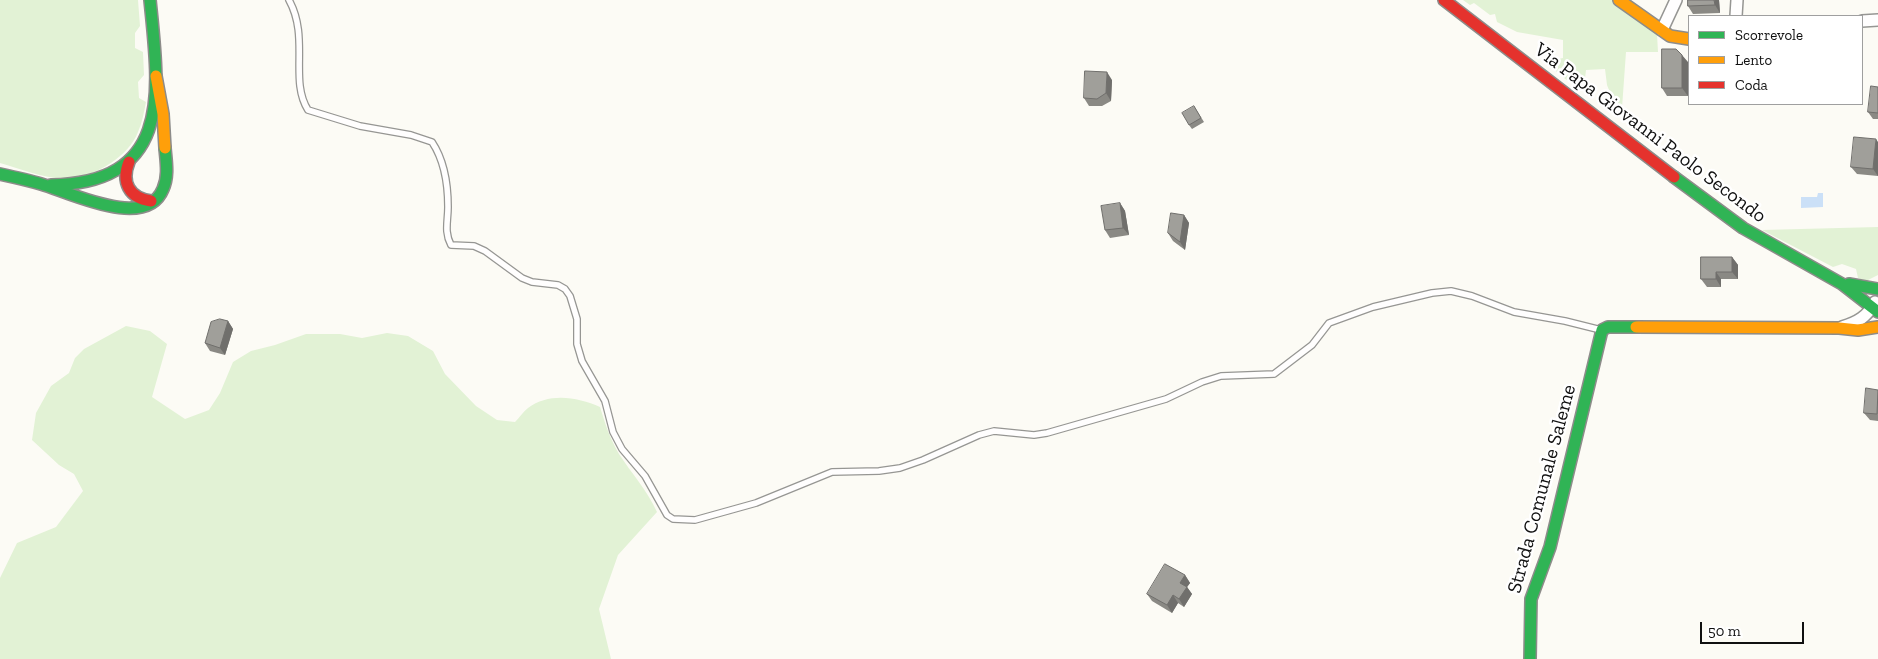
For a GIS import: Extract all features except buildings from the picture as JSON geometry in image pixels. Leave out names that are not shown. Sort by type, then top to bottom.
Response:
[{"type":"main road","points":[[0,174],[42,184],[79,199],[126,210],[136,209],[151,201],[163,190],[167,171],[163,114],[156,76],[150,0]]},
{"type":"main road","name":"Via Papa Giovanni Paolo Secondo","points":[[1444,0],[1725,216],[1764,242],[1843,282]]},
{"type":"main road","points":[[1619,0],[1670,36],[1688,39]]},
{"type":"main road","points":[[151,201],[138,198],[128,189],[124,175],[129,162],[144,140],[154,118],[156,76]]},
{"type":"main road","points":[[42,184],[94,182],[115,172],[129,162]]},
{"type":"main road","points":[[1843,282],[1863,297],[1877,303]]},
{"type":"main road","points":[[1843,282],[1877,303]]},
{"type":"main road","points":[[1602,330],[1608,327],[1838,328],[1858,330],[1878,327]]},
{"type":"main road","name":"Strada Comunale Saleme","points":[[1530,659],[1532,599],[1550,547],[1602,330]]},
{"type":"street","points":[[1662,30],[1676,0]]},
{"type":"street","points":[[1736,15],[1737,0]]},
{"type":"street","points":[[1863,21],[1878,20]]},
{"type":"street","points":[[1838,328],[1861,320],[1877,303]]},
{"type":"lane","points":[[288,0],[299,28],[300,88],[303,102],[308,110],[360,126],[432,142],[442,164],[448,196],[446,237],[451,245],[474,246],[485,251],[522,278],[532,282],[558,285],[565,289],[570,296],[577,319],[577,344],[582,361],[605,401],[613,432],[622,449],[645,476],[667,515],[673,520],[695,520],[756,503],[832,472],[879,471],[900,468],[979,435],[994,431],[1047,433],[1166,399],[1202,382],[1221,376],[1274,374],[1312,345],[1329,323],[1373,307],[1432,294],[1451,291],[1472,296],[1514,312],[1602,330]]},
{"type":"green space","points":[[0,0],[138,0],[140,26],[135,33],[135,48],[143,52],[144,75],[138,82],[139,98],[146,102],[141,125],[134,141],[119,157],[101,169],[71,178],[54,178],[0,163]]},
{"type":"green space","points":[[1463,0],[1612,0],[1657,34],[1658,52],[1626,52],[1622,108],[1615,105],[1607,85],[1605,69],[1586,70],[1585,79],[1581,84],[1577,84],[1569,82],[1554,69],[1553,64],[1557,59],[1563,58],[1563,40],[1517,32],[1497,22],[1495,14],[1490,15],[1474,3],[1470,5]]},
{"type":"green space","points":[[1878,227],[1878,275],[1866,281],[1858,278],[1856,269],[1842,264],[1833,267],[1762,230]]},
{"type":"green space","points":[[126,326],[150,331],[167,344],[152,397],[185,419],[209,410],[220,393],[233,362],[251,351],[306,334],[340,334],[362,338],[387,333],[408,336],[433,351],[445,374],[476,406],[497,420],[515,422],[526,410],[536,403],[554,398],[573,399],[600,407],[616,448],[657,512],[618,555],[599,609],[611,659],[0,659],[0,578],[17,543],[56,527],[83,491],[74,474],[59,465],[32,440],[36,413],[51,386],[69,373],[75,358],[84,349]]},
{"type":"water","points":[[1818,193],[1823,193],[1823,207],[1801,208],[1801,197],[1817,197]]},
{"type":"traffic: fast","points":[[51,185],[91,180],[120,168],[139,149],[150,126],[155,98],[156,67],[150,0]]},
{"type":"traffic: fast","points":[[0,174],[106,205],[124,208],[141,207],[154,201],[163,189],[167,174],[165,148]]},
{"type":"traffic: fast","points":[[1674,177],[1743,228],[1842,284],[1878,312]]},
{"type":"traffic: fast","points":[[1849,284],[1878,289]]},
{"type":"traffic: fast","points":[[1530,659],[1531,599],[1550,547],[1602,330],[1608,327],[1636,327]]},
{"type":"traffic: slow","points":[[1619,0],[1670,36],[1688,39]]},
{"type":"traffic: slow","points":[[156,76],[163,114],[165,148]]},
{"type":"traffic: slow","points":[[1636,327],[1839,328],[1858,330],[1878,327]]},
{"type":"traffic: jam","points":[[1444,0],[1674,177]]},
{"type":"traffic: jam","points":[[129,162],[126,176],[129,188],[137,196],[151,201]]}]
